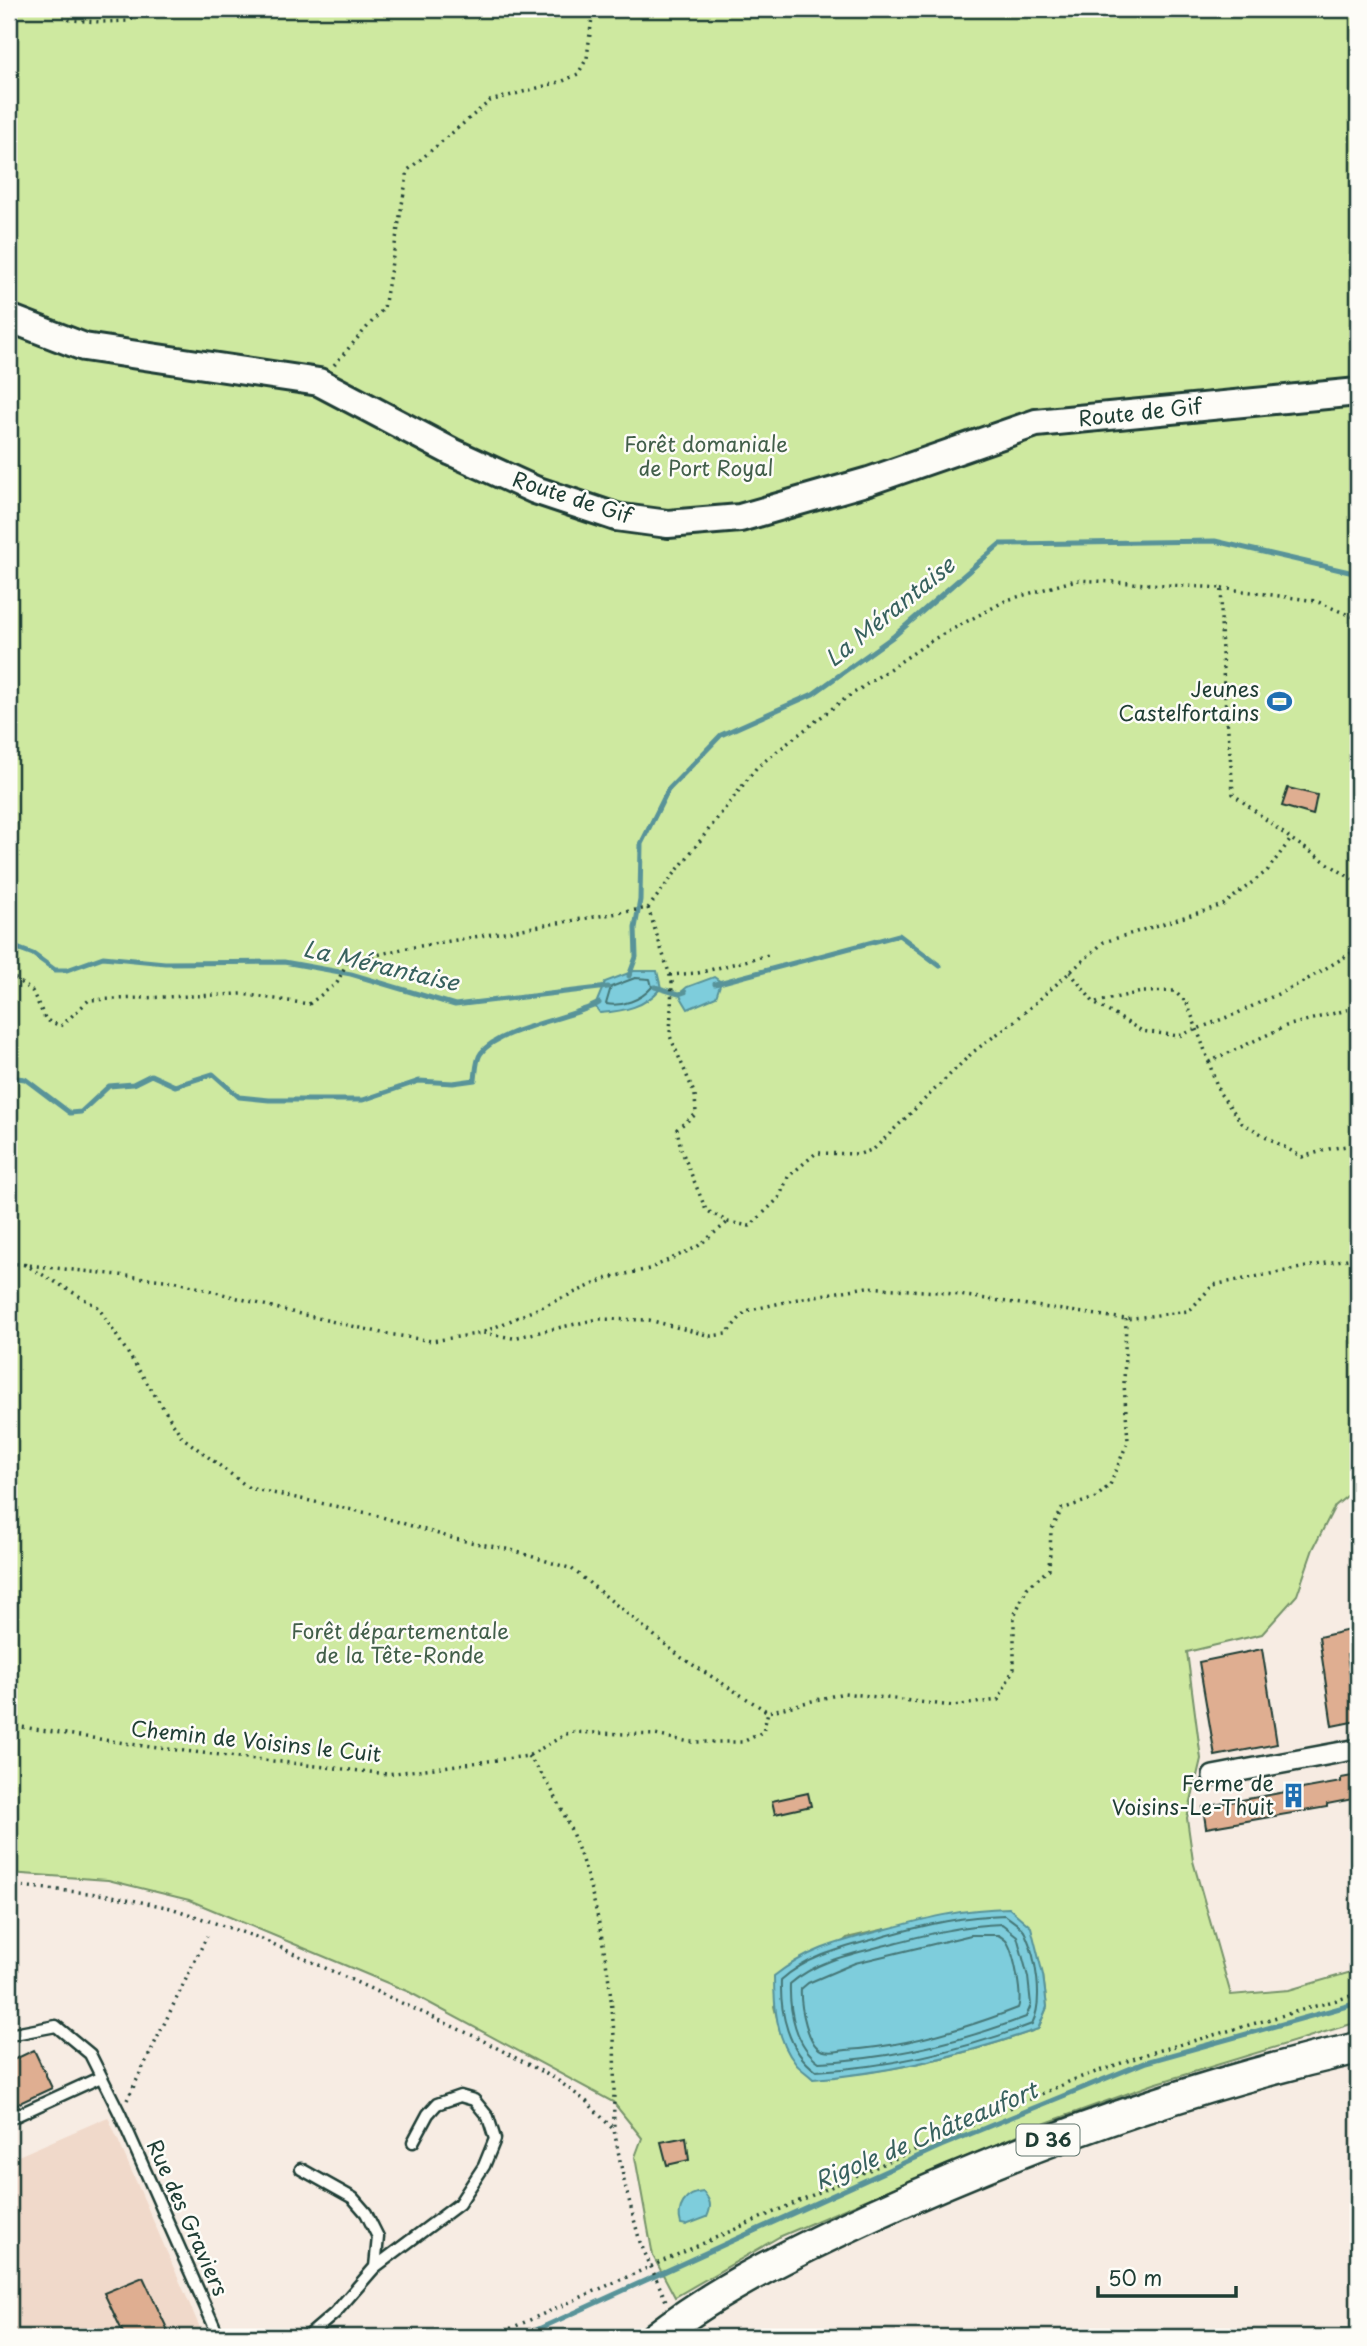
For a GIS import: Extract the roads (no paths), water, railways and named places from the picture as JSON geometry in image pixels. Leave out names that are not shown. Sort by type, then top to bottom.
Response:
[{"type":"main road","name":"D 36","points":[[656,2337],[725,2290],[785,2257],[906,2200],[1030,2147],[1176,2096],[1358,2048]]},
{"type":"street","name":"Route de Gif","points":[[9,318],[84,347],[319,382],[452,452],[535,490],[616,517],[668,524],[740,518],[869,481],[1036,423],[1358,391]]},
{"type":"street","points":[[1213,1776],[1358,1749]]},
{"type":"lane","name":"Rue des Graviers","points":[[9,2035],[56,2026],[90,2054],[120,2114],[219,2337]]},
{"type":"lane","points":[[9,2119],[102,2077]]},
{"type":"lane","points":[[307,2337],[335,2313],[375,2267],[459,2204],[484,2166],[495,2139],[488,2117],[474,2100],[460,2096],[437,2104],[428,2114],[413,2142]]},
{"type":"lane","points":[[301,2169],[353,2198],[366,2213],[378,2237],[375,2267]]},
{"type":"water","points":[[634,971],[657,971],[661,988],[648,1000],[634,1007],[600,1013],[595,1006],[605,982]]},
{"type":"water","points":[[714,977],[721,982],[716,997],[688,1009],[679,994],[687,987]]},
{"type":"water","points":[[1009,1908],[1031,1927],[1043,1975],[1047,2007],[1038,2029],[927,2062],[842,2076],[813,2079],[789,2055],[780,2033],[774,1987],[774,1976],[788,1966],[828,1946],[856,1937],[933,1917]]},
{"type":"water","points":[[703,2192],[710,2204],[707,2217],[686,2225],[681,2224],[683,2202],[691,2195]]},
{"type":"waterway","name":"La Mérantaise","points":[[629,976],[636,957],[635,928],[640,900],[641,844],[668,790],[721,735],[813,694],[894,636],[1000,544],[1215,541],[1358,574]]},
{"type":"waterway","name":"La Mérantaise","points":[[715,984],[899,935],[940,966]]},
{"type":"waterway","name":"La Mérantaise","points":[[9,948],[33,954],[55,970],[67,970],[103,957],[165,963],[284,962],[351,974],[455,1005],[608,987]]},
{"type":"waterway","name":"La Mérantaise","points":[[655,987],[679,994],[685,992]]},
{"type":"waterway","name":"La Mérantaise","points":[[9,1077],[25,1079],[70,1113],[81,1112],[109,1086],[133,1084],[151,1075],[175,1086],[213,1074],[239,1097],[269,1100],[363,1100],[419,1081],[453,1083],[475,1080],[479,1056],[490,1044],[519,1030],[599,1003]]},
{"type":"waterway","name":"Rigole de Châteaufort","points":[[521,2337],[941,2146],[1146,2062],[1358,2003]]},
{"type":"place","name":"Jeunes Castelfortains","points":[[1279,702]]},
{"type":"place","name":"Ferme de Voisins-Le-Thuit","points":[[1294,1796]]},
{"type":"park label","name":"Forêt domaniale de Port Royal","points":[[706,457]]},
{"type":"park label","name":"Forêt départementale de la Tête-Ronde","points":[[400,1644]]}]
